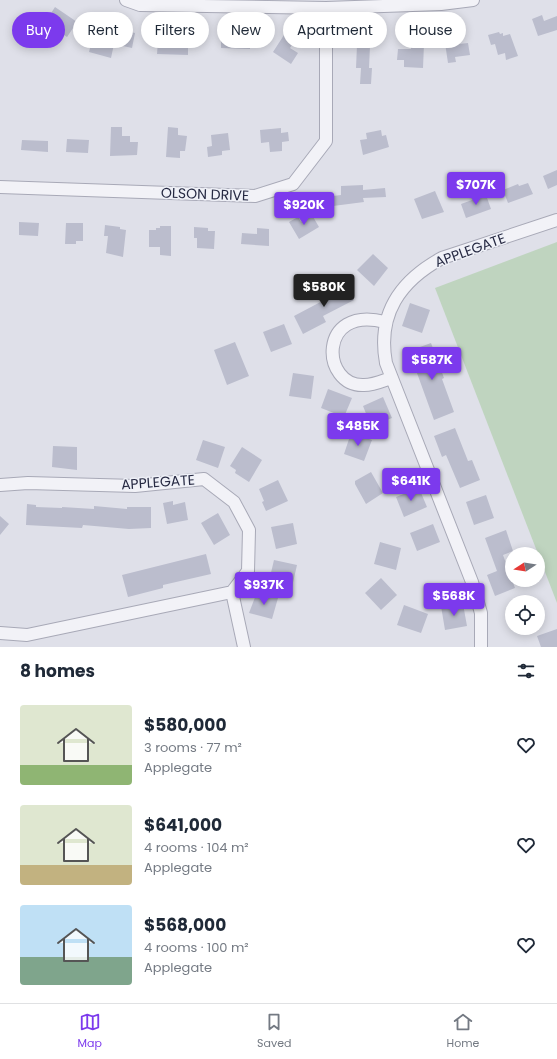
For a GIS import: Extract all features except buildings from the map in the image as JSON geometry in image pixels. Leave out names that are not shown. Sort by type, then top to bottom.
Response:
[{"type":"street","points":[[126,0],[140,5],[326,8],[440,4],[473,0]]},
{"type":"street","name":"OLSON DRIVE","points":[[0,187],[255,196],[293,184],[326,141],[326,8]]},
{"type":"street","name":"APPLEGATE","points":[[481,647],[481,613],[472,582],[391,378],[383,350],[385,322],[402,288],[426,267],[442,258],[557,220]]},
{"type":"street","points":[[385,322],[365,319],[350,322],[337,335],[333,342],[332,353],[335,365],[341,375],[354,384],[374,384],[391,378]]},
{"type":"street","name":"APPLEGATE","points":[[0,485],[28,483],[135,486],[204,479],[234,502],[249,530],[248,571],[232,592]]},
{"type":"street","points":[[0,633],[27,635],[232,592],[244,647]]},
{"type":"green space","points":[[557,242],[557,603],[545,572],[545,547],[535,547],[435,288]]}]
